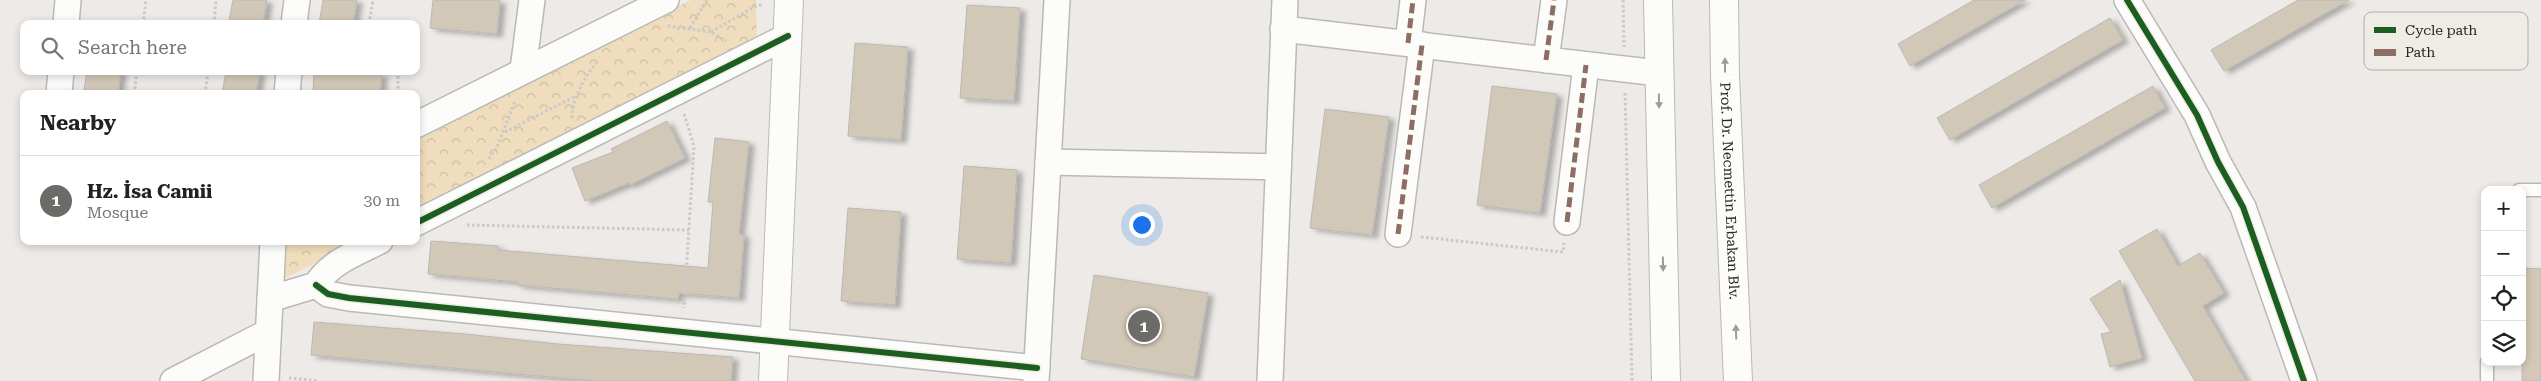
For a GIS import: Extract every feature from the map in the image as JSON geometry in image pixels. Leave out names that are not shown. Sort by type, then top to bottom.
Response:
[{"type":"main road","points":[[1658,0],[1658,73],[1666,381]]},
{"type":"main road","name":"Prof. Dr. Necmettin Erbakan Blv.","points":[[1724,0],[1725,75],[1738,381]]},
{"type":"main road","points":[[773,381],[788,36],[777,2]]},
{"type":"street","points":[[66,20],[68,0]]},
{"type":"street","points":[[294,20],[297,0]]},
{"type":"street","points":[[523,70],[532,0]]},
{"type":"street","points":[[420,123],[666,0]]},
{"type":"street","points":[[316,285],[328,294],[349,298],[774,339],[1036,374],[1057,0]]},
{"type":"street","points":[[1270,381],[1283,29],[1286,0]]},
{"type":"street","points":[[1398,234],[1415,44],[1413,0]]},
{"type":"street","points":[[1546,60],[1554,0]]},
{"type":"street","points":[[2127,0],[2197,115],[2218,162],[2244,207],[2304,381]]},
{"type":"street","points":[[1283,29],[1658,73]]},
{"type":"street","points":[[420,221],[788,36]]},
{"type":"street","points":[[1567,222],[1586,65]]},
{"type":"street","points":[[59,90],[61,75]]},
{"type":"street","points":[[287,90],[288,75]]},
{"type":"street","points":[[1048,162],[1278,167]]},
{"type":"street","points":[[266,378],[273,245]]},
{"type":"street","points":[[270,299],[316,285],[324,272],[335,264],[372,245]]},
{"type":"street","points":[[173,381],[268,332]]},
{"type":"lane","points":[[2526,190],[2541,190]]},
{"type":"lane","points":[[2487,381],[2488,366]]},
{"type":"path","points":[[144,20],[146,0]]},
{"type":"path","points":[[214,20],[216,0]]},
{"type":"path","points":[[370,20],[372,0]]},
{"type":"path","points":[[690,28],[707,0]]},
{"type":"path","points":[[1623,0],[1632,381]]},
{"type":"path","points":[[711,32],[754,7],[777,2]]},
{"type":"path","points":[[664,26],[711,32],[734,46],[746,58]]},
{"type":"path","points":[[574,144],[572,130],[576,96],[585,78],[601,56]]},
{"type":"path","points":[[485,164],[497,147],[504,132],[523,70]]},
{"type":"path","points":[[135,90],[136,75]]},
{"type":"path","points":[[206,90],[207,75]]},
{"type":"path","points":[[398,75],[398,90]]},
{"type":"path","points":[[676,92],[694,146],[683,316]]},
{"type":"path","points":[[504,132],[576,96]]},
{"type":"path","points":[[439,211],[456,225],[689,230]]},
{"type":"path","points":[[1398,234],[1562,252],[1567,222]]},
{"type":"path","points":[[266,378],[319,381]]},
{"type":"green space","points":[[691,0],[756,0],[757,44],[420,212],[420,134]]},
{"type":"green space","points":[[281,245],[352,245],[281,280]]},
{"type":"building","points":[[233,0],[267,0],[264,20],[229,20]]},
{"type":"building","points":[[323,0],[357,0],[354,20],[320,20]]},
{"type":"building","points":[[433,0],[500,0],[497,34],[430,28]]},
{"type":"building","points":[[1974,0],[2025,0],[1910,66],[1898,44]]},
{"type":"building","points":[[2298,0],[2349,0],[2224,71],[2211,50]]},
{"type":"building","points":[[967,5],[1020,8],[1014,101],[960,98]]},
{"type":"building","points":[[2110,18],[2123,40],[1950,140],[1937,118]]},
{"type":"building","points":[[855,43],[908,47],[901,140],[848,136]]},
{"type":"building","points":[[86,75],[120,75],[119,90],[84,90]]},
{"type":"building","points":[[225,75],[259,75],[257,90],[223,90]]},
{"type":"building","points":[[314,75],[382,75],[380,90],[313,90]]},
{"type":"building","points":[[1492,86],[1557,94],[1540,213],[1477,205]]},
{"type":"building","points":[[2153,86],[2165,108],[1992,208],[1979,185]]},
{"type":"building","points":[[1325,109],[1389,117],[1372,235],[1310,228]]},
{"type":"building","points":[[667,121],[685,158],[630,185],[629,183],[585,201],[572,168],[613,152],[611,149]]},
{"type":"building","points":[[715,138],[749,142],[739,234],[744,235],[739,298],[679,293],[678,299],[517,285],[518,282],[428,274],[431,241],[498,246],[498,250],[708,268],[713,202],[708,202]]},
{"type":"building","points":[[964,166],[1017,170],[1011,263],[957,259]]},
{"type":"building","points":[[848,208],[901,212],[895,305],[841,301]]},
{"type":"building","points":[[2157,229],[2178,266],[2200,253],[2224,293],[2203,306],[2246,381],[2195,381],[2119,251]]},
{"type":"building","points":[[2526,268],[2541,269],[2541,381],[2522,381],[2522,366],[2526,366]]},
{"type":"building","points":[[1094,275],[1208,293],[1194,377],[1081,359]]},
{"type":"building","points":[[2120,280],[2142,358],[2110,367],[2101,334],[2111,332],[2090,299]]},
{"type":"building","points":[[314,322],[465,334],[558,344],[733,357],[731,381],[593,381],[311,355]]},
{"type":"marked path","points":[[1408,43],[1413,0]]},
{"type":"marked path","points":[[1546,60],[1554,0]]},
{"type":"marked path","points":[[1398,234],[1422,45]]},
{"type":"marked path","points":[[1567,222],[1586,65]]},
{"type":"cycle path","points":[[2127,0],[2197,115],[2218,162],[2243,207],[2304,381]]},
{"type":"cycle path","points":[[420,221],[788,36]]},
{"type":"cycle path","points":[[316,285],[328,294],[349,298],[1037,368]]},
{"type":"place","name":"Hz. İsa Camii","points":[[1144,326]]}]
